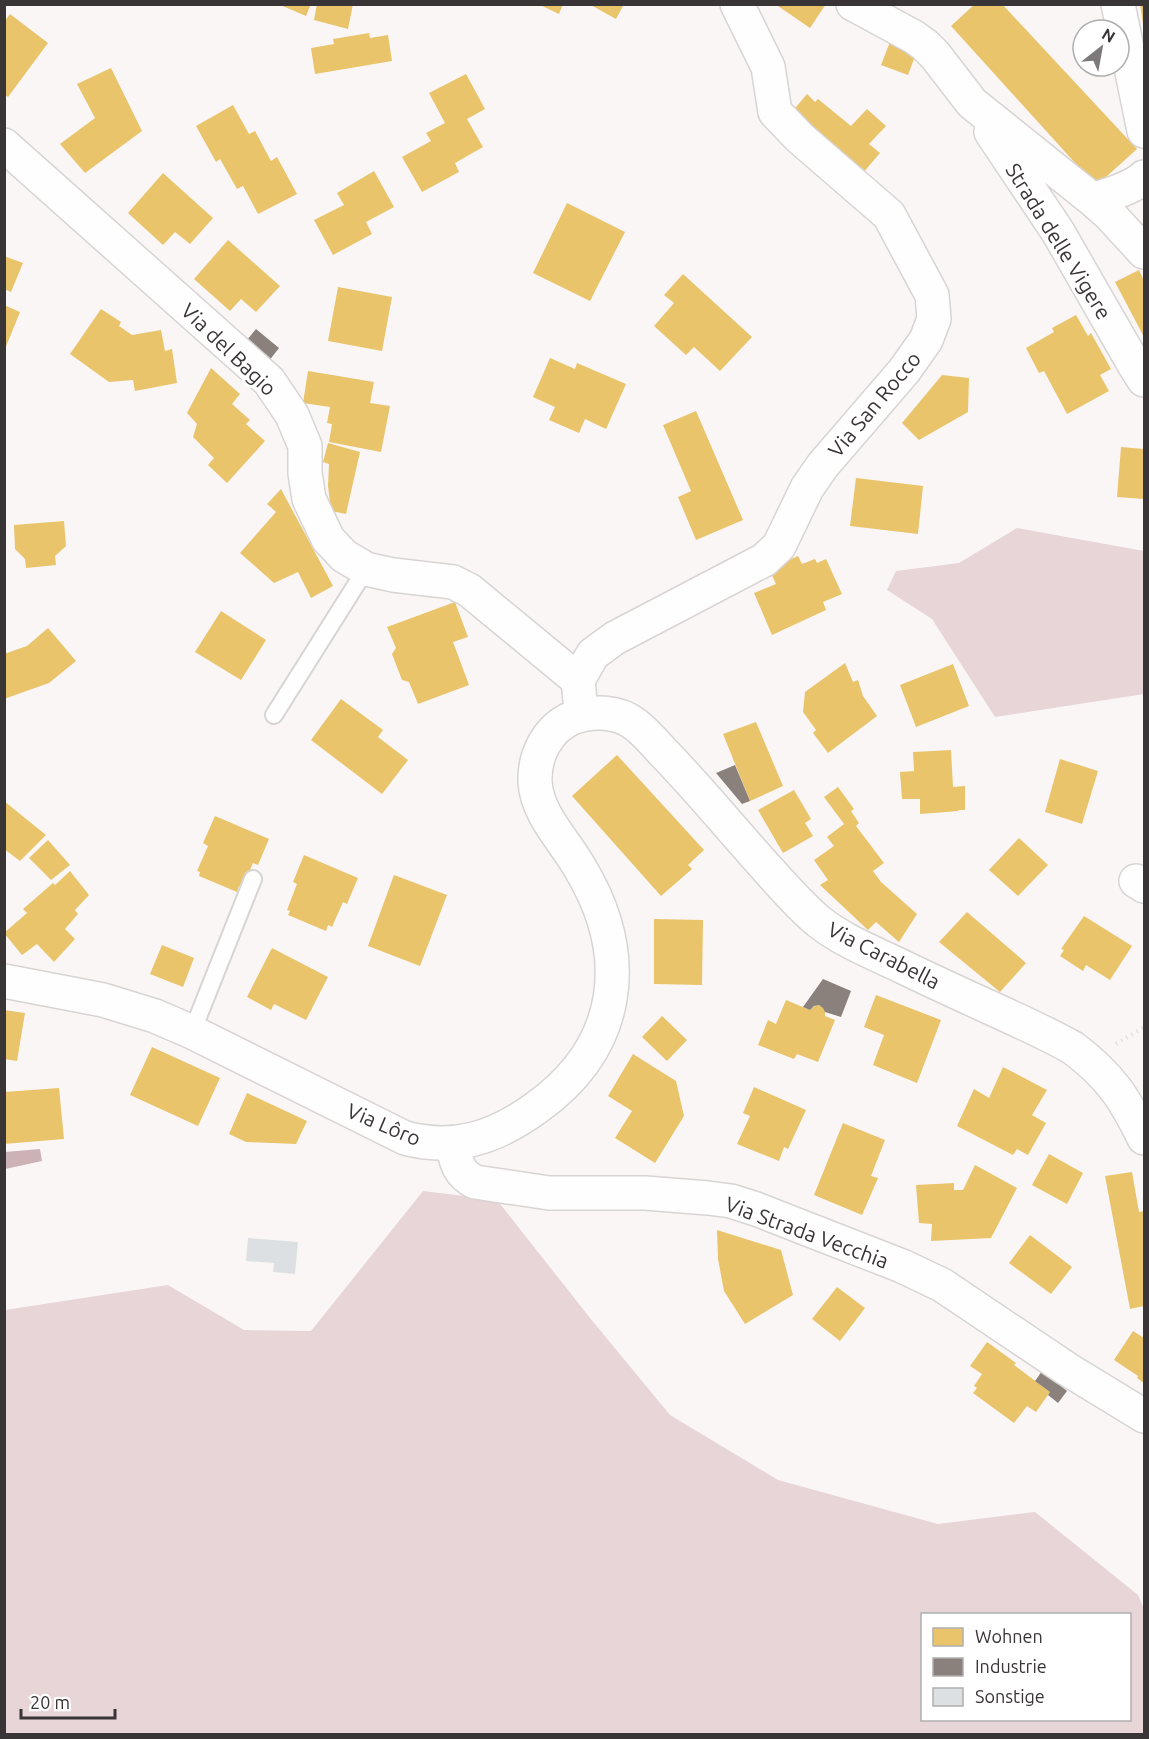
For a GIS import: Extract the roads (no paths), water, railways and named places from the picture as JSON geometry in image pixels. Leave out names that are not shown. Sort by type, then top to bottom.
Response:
[{"type":"street","name":"Via San Rocco","points":[[578,680],[593,654],[615,638],[764,560],[779,546],[807,488],[823,465],[904,371],[926,340],[934,319],[932,295],[889,215],[800,138],[775,112],[768,66],[737,4]]},
{"type":"street","points":[[853,4],[925,45],[972,103],[1110,215],[1144,252]]},
{"type":"street","points":[[1118,4],[1144,131]]},
{"type":"street","name":"Strada delle Vigere","points":[[972,103],[1058,232],[1144,380]]},
{"type":"street","name":"Via del Bagio","points":[[4,145],[269,381],[292,415],[305,446],[305,472],[309,499],[328,538],[344,556],[366,569],[393,575],[453,582],[469,590],[578,680]]},
{"type":"street","points":[[1092,200],[1126,187],[1144,177]]},
{"type":"street","points":[[578,680],[581,716]]},
{"type":"street","name":"Via Carabella","points":[[581,716],[597,713],[613,714],[636,725],[664,753],[779,882],[818,921],[833,932],[1073,1048],[1101,1070],[1112,1082],[1144,1138]]},
{"type":"street","name":"Via Lôro","points":[[4,981],[103,1000],[155,1016],[192,1032],[405,1138],[452,1144],[490,1134],[506,1127],[545,1102],[564,1085],[579,1066],[593,1047],[606,1016],[613,985],[613,963],[604,920],[594,892],[549,820],[535,784],[536,766],[544,743],[552,732],[564,723],[581,716]]},
{"type":"street","name":"Via Strada Vecchia","points":[[452,1144],[459,1169],[476,1182],[549,1193],[645,1193],[708,1197],[731,1201],[797,1224],[902,1266],[942,1285],[1067,1369],[1144,1416]]},
{"type":"lane","points":[[274,715],[366,569]]},
{"type":"lane","points":[[192,1032],[253,879]]}]
